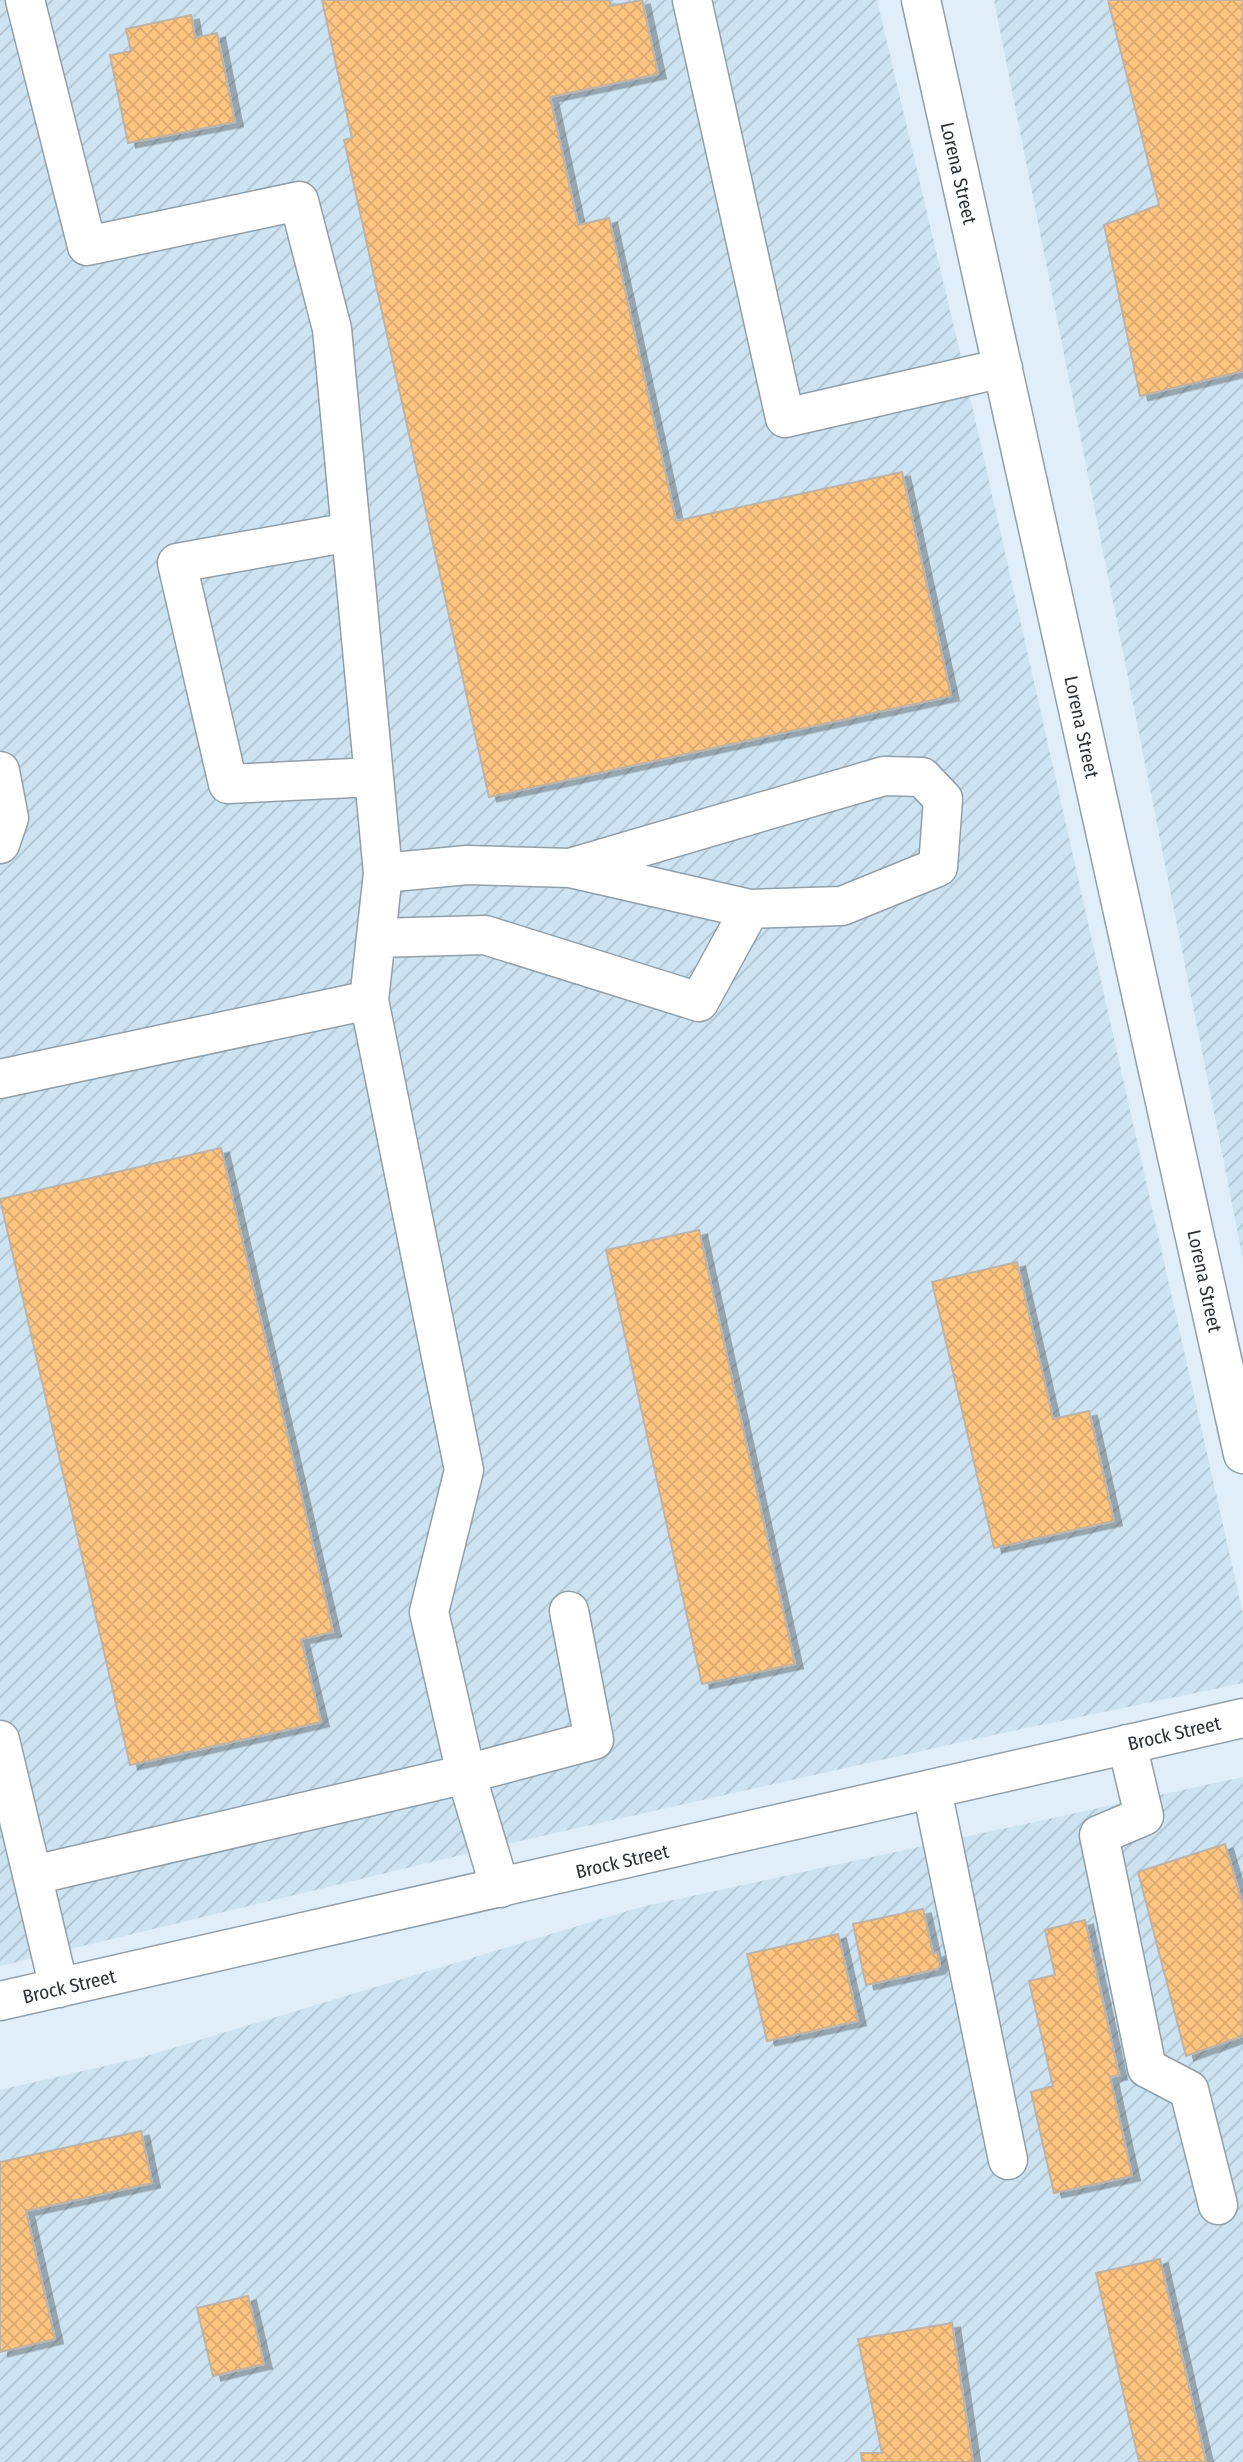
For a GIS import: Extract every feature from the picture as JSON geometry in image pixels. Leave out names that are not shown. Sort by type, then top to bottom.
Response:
[{"type":"street","points":[[25,0],[87,246],[299,201],[332,329],[383,873],[369,1000],[464,1470],[429,1612],[466,1774],[500,1888]]},
{"type":"street","points":[[692,0],[785,418],[1003,368]]},
{"type":"street","name":"Lorena Street","points":[[921,0],[1243,1454]]},
{"type":"street","points":[[351,532],[177,563],[228,784],[373,777]]},
{"type":"street","points":[[0,771],[9,818],[0,844]]},
{"type":"street","points":[[383,873],[467,865],[570,868],[750,909],[842,906],[938,867],[943,799],[922,777],[884,776],[570,868]]},
{"type":"street","points":[[376,938],[485,935],[699,1002],[750,909]]},
{"type":"street","points":[[0,1079],[369,1000]]},
{"type":"street","points":[[20,1858],[466,1774],[594,1740],[569,1611]]},
{"type":"street","name":"Brock Street","points":[[0,2001],[1243,1718]]},
{"type":"street","points":[[0,1742],[20,1858],[59,1988]]},
{"type":"street","points":[[1127,1744],[1144,1816],[1099,1835],[1147,2068],[1189,2090],[1218,2205]]},
{"type":"street","points":[[932,1790],[1008,2160]]},
{"type":"shaded area","points":[[0,0],[877,0],[965,374],[1243,1614],[1243,1683],[984,1737],[515,1842],[0,1966]]},
{"type":"shaded area","points":[[994,0],[1243,0],[1243,1259]]},
{"type":"shaded area","points":[[1243,1777],[1243,2462],[0,2462],[0,2090],[140,2058],[641,1907]]},
{"type":"building","points":[[322,0],[609,0],[611,6],[642,0],[658,74],[550,97],[578,225],[609,218],[676,521],[902,472],[951,696],[489,797],[344,140],[352,138]]},
{"type":"building","points":[[1108,0],[1243,0],[1243,371],[1140,396],[1104,225],[1159,205]]},
{"type":"building","points":[[191,15],[195,38],[217,33],[235,122],[128,143],[110,55],[131,51],[126,29]]},
{"type":"building","points":[[221,1148],[333,1632],[301,1639],[321,1722],[130,1765],[0,1199]]},
{"type":"building","points":[[699,1230],[795,1664],[702,1684],[606,1250]]},
{"type":"building","points":[[1017,1262],[1053,1419],[1089,1411],[1114,1521],[994,1548],[932,1282]]},
{"type":"building","points":[[1225,1844],[1243,1906],[1243,2036],[1186,2056],[1138,1872]]},
{"type":"building","points":[[923,1909],[933,1954],[937,1952],[940,1965],[937,1969],[866,1985],[853,1924]]},
{"type":"building","points":[[1085,1920],[1119,2075],[1110,2077],[1132,2176],[1054,2193],[1031,2092],[1053,2086],[1029,1981],[1055,1975],[1045,1930]]},
{"type":"building","points":[[838,1934],[858,2021],[767,2041],[747,1954]]},
{"type":"building","points":[[141,2131],[152,2183],[26,2211],[55,2339],[0,2352],[0,2162]]},
{"type":"building","points":[[1160,2259],[1206,2462],[1139,2462],[1096,2273]]},
{"type":"building","points":[[248,2296],[264,2364],[213,2376],[197,2308]]},
{"type":"building","points":[[952,2323],[973,2462],[862,2462],[861,2453],[882,2453],[858,2339]]}]
